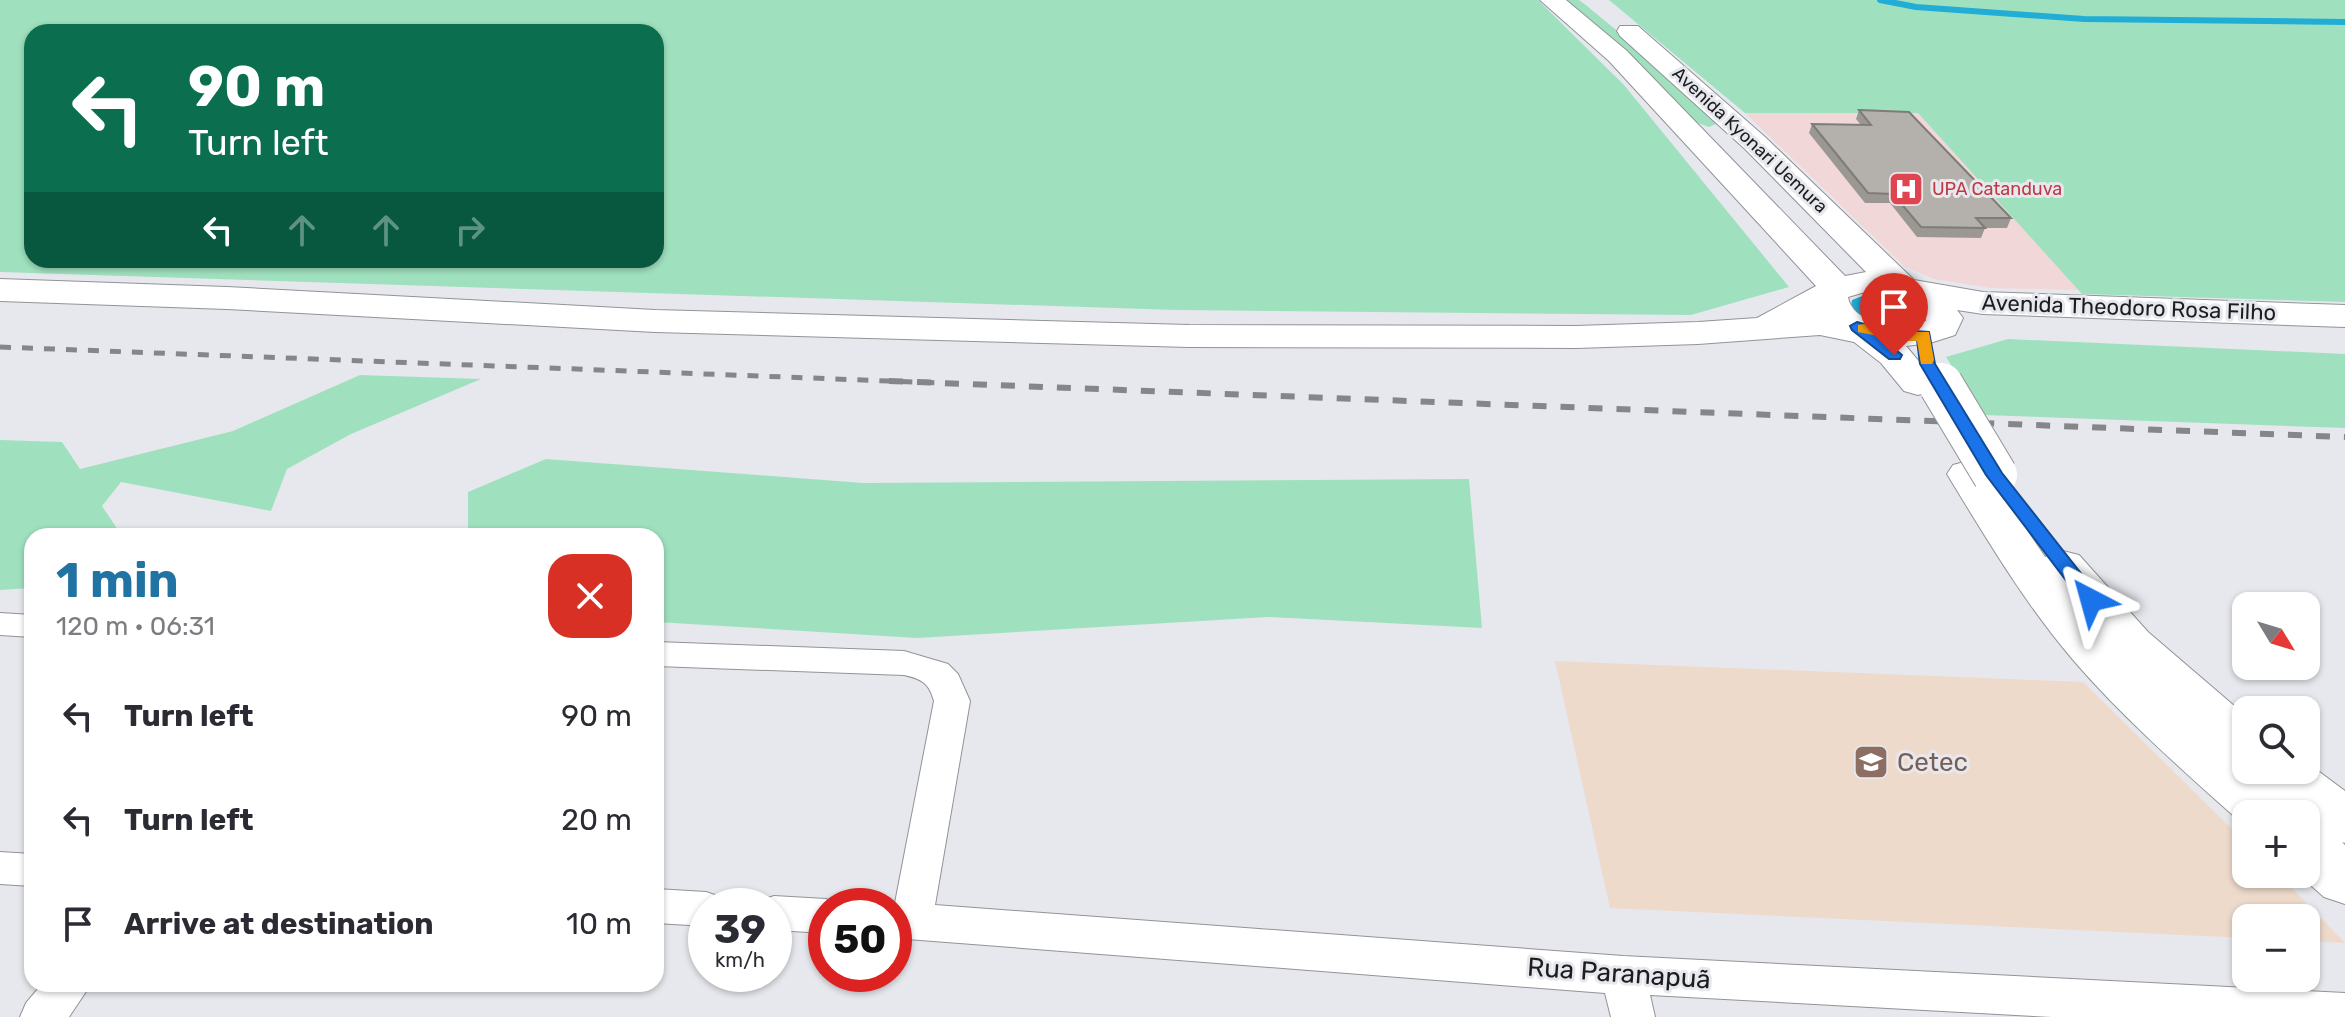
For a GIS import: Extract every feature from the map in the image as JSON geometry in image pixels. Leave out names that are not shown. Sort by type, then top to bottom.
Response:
[{"type":"street","name":"Avenida Kyonari Uemura","points":[[1552,0],[1618,56],[1837,288]]},
{"type":"street","name":"Avenida Kyonari Uemura","points":[[1593,1],[1755,143],[1907,290],[1940,309],[1945,318],[1933,331]]},
{"type":"street","points":[[1702,142],[1755,143]]},
{"type":"street","name":"Avenida Theodoro Rosa Filho","points":[[1837,288],[1865,282],[1983,303],[2345,316]]},
{"type":"street","points":[[1755,328],[1800,310],[1837,288]]},
{"type":"street","points":[[1837,288],[1830,294],[1833,310],[1929,384],[1981,474],[2009,540],[2091,648],[2189,744],[2253,800]]},
{"type":"street","name":"Avenida Theodoro Rosa Filho","points":[[0,290],[227,298],[655,321],[1189,336],[1576,337],[1698,333],[1820,324],[1880,334],[2002,325],[2345,336]]},
{"type":"street","points":[[1929,384],[1928,364],[1933,331]]},
{"type":"street","points":[[1981,474],[2131,644],[2232,734]]},
{"type":"street","points":[[0,624],[24,626]]},
{"type":"street","points":[[664,654],[904,663],[931,669],[947,681],[952,701],[910,888]]},
{"type":"street","points":[[2296,784],[2345,821]]},
{"type":"street","points":[[2320,858],[2345,880]]},
{"type":"street","points":[[0,868],[24,870]]},
{"type":"street","points":[[664,906],[688,908]]},
{"type":"street","name":"Rua Paranapuã","points":[[912,922],[1623,975],[2345,1013]]},
{"type":"street","points":[[1623,975],[1633,1017]]},
{"type":"street","points":[[42,1017],[62,992]]},
{"type":"shaded area","name":"UPA Catanduva","points":[[1745,113],[1918,113],[2079,290],[1990,288],[1934,279],[1904,266]]},
{"type":"shaded area","name":"Cetec","points":[[1555,661],[2083,682],[2232,829],[2232,888],[2292,888],[2307,904],[2232,904],[2232,937],[1610,908]]},
{"type":"shaded area","name":"Cetec","points":[[2320,917],[2345,943],[2320,942]]},
{"type":"green space","points":[[0,0],[1538,0],[1624,85],[1789,287],[1691,315],[1176,310],[0,272]]},
{"type":"green space","points":[[1560,0],[1579,0],[1587,6],[1638,48],[1718,123],[1709,127],[1695,122]]},
{"type":"green space","points":[[1609,0],[2345,0],[2345,302],[2082,294],[1918,113],[1745,113]]},
{"type":"green space","points":[[2008,339],[2345,354],[2345,428],[1984,415],[1946,357]]},
{"type":"green space","points":[[360,375],[481,379],[351,434],[287,469],[271,511],[121,482],[102,506],[117,528],[24,528],[24,588],[0,590],[0,440],[62,442],[80,469],[233,431]]},
{"type":"green space","points":[[546,459],[863,483],[1469,479],[1482,628],[1268,617],[917,638],[664,622],[664,528],[468,528],[468,492]]},
{"type":"water","points":[[1870,293],[1898,296],[1926,314],[1925,321],[1907,328],[1896,328],[1866,319],[1851,306],[1852,300]]},
{"type":"building","points":[[1859,110],[1909,112],[2011,218],[1976,218],[1985,228],[1921,227],[1893,194],[1868,193],[1812,124],[1871,125]]},
{"type":"waterway","points":[[1880,0],[1916,7],[2084,19],[2345,22]]},
{"type":"railway","points":[[0,347],[941,383]]},
{"type":"railway","points":[[889,381],[941,383]]},
{"type":"railway","points":[[941,383],[2345,437]]},
{"type":"slow traffic","points":[[1864,329],[1903,337],[1924,336],[1926,360]]},
{"type":"place","name":"UPA Catanduva","points":[[1906,189]]},
{"type":"place","name":"Cetec","points":[[1871,762]]},
{"type":"route","points":[[1894,355],[1857,326],[1880,334],[1924,336],[1924,354],[1928,364],[1995,475],[2045,545],[2091,600]]}]
